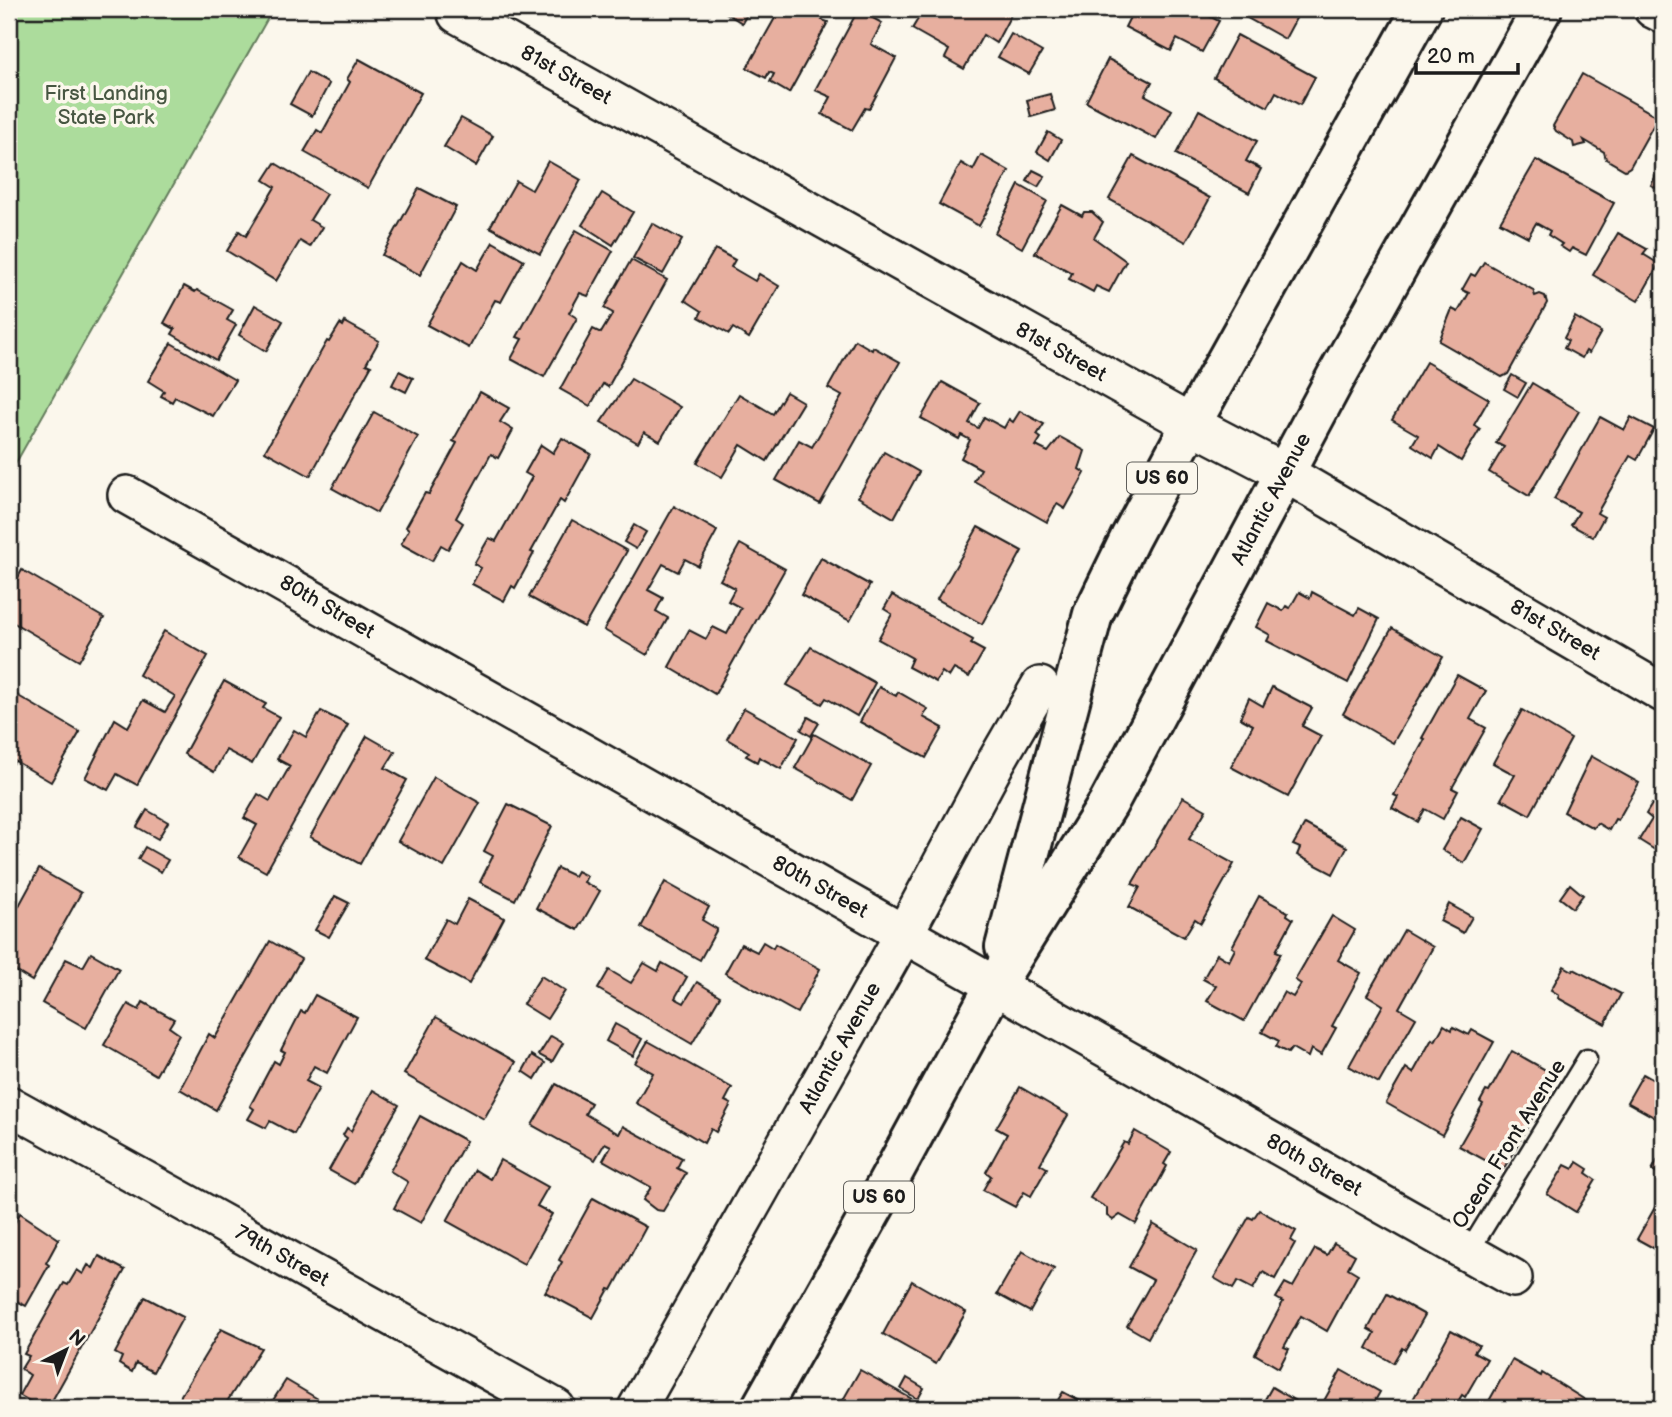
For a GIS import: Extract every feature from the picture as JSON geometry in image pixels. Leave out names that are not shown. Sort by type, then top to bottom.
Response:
[{"type":"highway","name":"Atlantic Avenue","points":[[995,985],[1093,614],[1191,424],[1422,9]]},
{"type":"highway","name":"Atlantic Avenue","points":[[761,1408],[995,985],[1108,804],[1336,377],[1542,9]]},
{"type":"street","points":[[1653,9],[1663,14]]},
{"type":"street","name":"81st Street","points":[[457,14],[1191,424],[1285,473],[1663,692]]},
{"type":"street","name":"80th Street","points":[[127,495],[1513,1278]]},
{"type":"street","name":"Atlantic Avenue","points":[[637,1408],[904,934],[1040,686]]},
{"type":"street","name":"79th Street","points":[[9,1105],[556,1408]]},
{"type":"lane","name":"Ocean Front Avenue","points":[[1468,1253],[1587,1059]]},
{"type":"green space","name":"First Landing State Park","points":[[9,9],[273,9],[9,475]]},
{"type":"building","points":[[720,9],[750,9],[742,23]]},
{"type":"building","points":[[780,9],[837,9],[834,15],[826,11],[822,20],[828,22],[789,93],[770,82],[774,74],[769,72],[766,78],[747,68]]},
{"type":"building","points":[[924,9],[1013,11],[996,43],[983,35],[964,69],[945,58],[949,50],[912,29]]},
{"type":"building","points":[[1134,9],[1195,9],[1219,21],[1202,52],[1177,39],[1171,51],[1125,27]]},
{"type":"building","points":[[1231,9],[1301,9],[1285,39]]},
{"type":"building","points":[[858,10],[882,23],[871,44],[896,58],[869,109],[865,108],[852,130],[822,114],[831,97],[815,90]]},
{"type":"building","points":[[1011,34],[1042,52],[1029,74],[998,57]]},
{"type":"building","points":[[1237,35],[1315,77],[1300,105],[1276,92],[1268,107],[1214,78]]},
{"type":"building","points":[[359,59],[421,93],[368,188],[304,152],[317,130],[322,133],[350,82],[347,79]]},
{"type":"building","points":[[1108,59],[1152,82],[1145,95],[1172,110],[1156,139],[1086,102]]},
{"type":"building","points":[[308,72],[329,84],[312,116],[290,104]]},
{"type":"building","points":[[1582,74],[1658,117],[1630,167],[1625,170],[1606,159],[1604,152],[1584,140],[1586,144],[1574,147],[1573,142],[1553,126]]},
{"type":"building","points":[[1050,94],[1055,110],[1031,117],[1027,100]]},
{"type":"building","points":[[1199,110],[1257,141],[1246,161],[1261,169],[1249,193],[1176,154]]},
{"type":"building","points":[[461,118],[493,136],[476,166],[444,147]]},
{"type":"building","points":[[1048,132],[1061,140],[1050,160],[1037,152]]},
{"type":"building","points":[[981,155],[1009,171],[979,226],[939,204],[961,163],[973,170]]},
{"type":"building","points":[[1133,156],[1210,198],[1186,242],[1109,199]]},
{"type":"building","points":[[1536,160],[1614,203],[1586,255],[1572,248],[1569,252],[1548,235],[1550,231],[1536,223],[1528,237],[1500,222]]},
{"type":"building","points":[[548,161],[581,180],[540,254],[490,227],[516,181],[532,190]]},
{"type":"building","points":[[1663,162],[1663,192],[1651,185]]},
{"type":"building","points":[[275,163],[326,194],[310,220],[322,227],[310,247],[300,241],[276,281],[227,251],[239,231],[246,236],[275,187],[264,180]]},
{"type":"building","points":[[1033,170],[1045,176],[1038,187],[1027,181]]},
{"type":"building","points":[[1019,185],[1047,201],[1022,248],[995,233]]},
{"type":"building","points":[[419,188],[456,207],[420,275],[382,255]]},
{"type":"building","points":[[602,193],[633,212],[613,245],[582,225]]},
{"type":"building","points":[[1062,205],[1082,216],[1084,212],[1092,212],[1103,222],[1094,238],[1126,261],[1109,292],[1096,286],[1093,292],[1069,279],[1072,273],[1035,253]]},
{"type":"building","points":[[652,223],[682,240],[663,274],[633,258]]},
{"type":"building","points":[[576,230],[613,251],[588,296],[580,293],[569,313],[577,318],[544,377],[511,359],[522,339],[517,337]]},
{"type":"building","points":[[1618,233],[1647,249],[1643,254],[1659,264],[1638,301],[1593,275]]},
{"type":"building","points":[[493,242],[524,260],[501,302],[495,300],[469,348],[427,325],[463,261],[477,270]]},
{"type":"building","points":[[715,249],[735,260],[731,267],[755,281],[759,274],[779,286],[749,338],[733,328],[729,334],[699,317],[702,311],[685,300]]},
{"type":"building","points":[[631,260],[667,280],[608,387],[603,384],[590,406],[560,389],[593,329],[601,333],[613,313],[604,308]]},
{"type":"building","points":[[1484,262],[1533,290],[1535,296],[1545,296],[1547,303],[1508,374],[1502,377],[1439,341],[1452,309],[1458,312],[1469,293],[1462,290],[1471,274],[1475,276]]},
{"type":"building","points":[[184,286],[195,292],[197,290],[233,310],[227,320],[236,325],[216,360],[172,334],[175,329],[164,323]]},
{"type":"building","points":[[255,305],[283,321],[266,351],[239,335]]},
{"type":"building","points":[[1575,317],[1601,332],[1589,353],[1586,351],[1582,358],[1564,348],[1568,341],[1564,338]]},
{"type":"building","points":[[345,322],[379,341],[366,364],[371,366],[310,476],[265,451],[327,341],[329,342],[340,324],[343,326]]},
{"type":"building","points":[[855,340],[900,362],[820,504],[776,480],[799,440],[812,447],[842,396],[828,388]]},
{"type":"building","points":[[171,343],[235,380],[213,416],[175,397],[172,402],[161,396],[164,391],[148,381]]},
{"type":"building","points":[[1426,362],[1489,399],[1474,425],[1480,429],[1461,461],[1439,447],[1433,458],[1412,445],[1418,435],[1392,420]]},
{"type":"building","points":[[399,371],[413,378],[406,392],[392,385]]},
{"type":"building","points":[[1512,375],[1526,383],[1518,397],[1504,389]]},
{"type":"building","points":[[631,379],[680,407],[660,441],[644,432],[638,443],[601,422]]},
{"type":"building","points":[[942,382],[980,403],[969,423],[978,428],[984,417],[1004,428],[1009,419],[1013,422],[1020,411],[1044,424],[1037,435],[1041,438],[1036,446],[1048,452],[1060,437],[1085,451],[1079,469],[1085,473],[1065,509],[1057,504],[1047,522],[974,481],[981,469],[961,458],[970,440],[961,435],[959,439],[921,418]]},
{"type":"building","points":[[1532,383],[1579,411],[1529,496],[1489,472],[1504,447],[1496,443]]},
{"type":"building","points":[[480,392],[509,408],[500,422],[513,430],[498,458],[491,454],[456,518],[463,523],[448,549],[441,545],[432,561],[401,544],[409,529],[406,527],[425,493],[429,494],[457,443],[453,441]]},
{"type":"building","points":[[786,392],[803,402],[767,461],[741,445],[722,477],[697,463],[739,394],[773,414]]},
{"type":"building","points":[[374,412],[418,437],[377,513],[332,488]]},
{"type":"building","points":[[1600,417],[1624,430],[1631,417],[1654,429],[1637,460],[1630,456],[1597,513],[1604,517],[1593,537],[1571,525],[1579,512],[1554,499]]},
{"type":"building","points":[[562,438],[591,454],[564,503],[560,500],[531,552],[534,553],[515,588],[512,586],[504,601],[472,584],[481,568],[474,564],[489,538],[496,541],[532,477],[525,473],[541,445],[553,453]]},
{"type":"building","points":[[884,452],[919,472],[894,518],[858,497]]},
{"type":"building","points":[[674,506],[717,531],[698,566],[685,559],[678,572],[663,564],[648,590],[663,598],[656,611],[668,618],[647,655],[604,630]]},
{"type":"building","points":[[572,520],[627,551],[584,627],[529,597]]},
{"type":"building","points":[[634,525],[646,532],[636,549],[624,542]]},
{"type":"building","points":[[978,527],[1022,551],[982,624],[937,599]]},
{"type":"building","points":[[740,544],[785,569],[715,694],[669,667],[689,630],[706,639],[713,627],[727,634],[741,608],[728,601],[735,588],[720,580]]},
{"type":"building","points":[[821,558],[870,585],[850,621],[801,595]]},
{"type":"building","points":[[22,570],[104,618],[79,661],[9,620],[9,594]]},
{"type":"building","points":[[1299,592],[1310,598],[1312,592],[1355,615],[1359,608],[1379,619],[1348,683],[1267,641],[1270,635],[1256,627],[1268,603],[1283,611],[1286,606],[1290,608]]},
{"type":"building","points":[[892,595],[973,640],[971,644],[984,651],[969,677],[954,669],[949,677],[942,672],[936,682],[908,667],[912,658],[878,639],[892,614],[884,609]]},
{"type":"building","points":[[1392,628],[1443,657],[1393,743],[1343,714]]},
{"type":"building","points":[[164,631],[208,656],[137,785],[117,774],[108,790],[85,778],[115,719],[128,727],[143,700],[165,712],[175,696],[139,675]]},
{"type":"building","points":[[811,647],[875,683],[857,716],[826,698],[822,704],[787,685]]},
{"type":"building","points":[[1457,675],[1486,691],[1470,719],[1486,728],[1452,788],[1458,791],[1443,819],[1425,809],[1418,822],[1392,808],[1398,797],[1394,795]]},
{"type":"building","points":[[224,681],[266,704],[263,708],[279,717],[252,764],[226,750],[214,772],[184,754]]},
{"type":"building","points":[[879,687],[896,696],[898,692],[928,709],[923,717],[943,728],[926,758],[860,722]]},
{"type":"building","points":[[1272,687],[1312,708],[1302,726],[1321,736],[1288,797],[1231,767],[1253,725],[1240,718],[1249,698],[1263,706]]},
{"type":"building","points":[[15,694],[80,732],[51,782],[15,761],[9,769],[9,706]]},
{"type":"building","points":[[744,708],[798,738],[781,769],[759,757],[757,762],[746,756],[749,752],[727,739]]},
{"type":"building","points":[[1522,710],[1571,739],[1530,815],[1501,799],[1515,775],[1493,763]]},
{"type":"building","points":[[321,711],[348,725],[266,872],[239,857],[257,825],[244,818],[258,794],[270,801],[290,766],[277,759],[294,730],[306,737]]},
{"type":"building","points":[[808,717],[819,723],[811,736],[801,730]]},
{"type":"building","points":[[814,734],[871,766],[852,800],[795,768]]},
{"type":"building","points":[[367,736],[395,752],[385,768],[407,780],[360,864],[310,837]]},
{"type":"building","points":[[1591,756],[1639,783],[1618,820],[1615,819],[1609,830],[1597,823],[1593,828],[1564,812]]},
{"type":"building","points":[[434,777],[480,803],[444,867],[398,841]]},
{"type":"building","points":[[1663,794],[1663,855],[1639,840],[1652,819],[1646,814],[1652,804],[1656,806]]},
{"type":"building","points":[[1183,797],[1206,810],[1189,839],[1234,864],[1201,923],[1195,919],[1184,937],[1129,907],[1140,887],[1132,884]]},
{"type":"building","points":[[508,804],[552,826],[515,900],[480,882],[493,856],[484,851]]},
{"type":"building","points":[[147,810],[168,822],[158,839],[137,827]]},
{"type":"building","points":[[1461,817],[1483,829],[1464,863],[1442,850]]},
{"type":"building","points":[[1305,824],[1347,847],[1333,874],[1297,855],[1300,848],[1293,845]]},
{"type":"building","points":[[145,847],[168,860],[161,872],[138,859]]},
{"type":"building","points":[[557,868],[574,876],[577,871],[587,876],[584,882],[600,891],[578,930],[536,908]]},
{"type":"building","points":[[39,869],[81,893],[32,981],[9,967],[9,924]]},
{"type":"building","points":[[665,882],[709,907],[702,920],[717,929],[700,960],[641,927]]},
{"type":"building","points":[[1570,884],[1583,895],[1573,908],[1560,898]]},
{"type":"building","points":[[335,896],[349,903],[329,937],[315,930]]},
{"type":"building","points":[[1259,896],[1288,912],[1287,915],[1293,919],[1276,951],[1281,953],[1244,1021],[1207,1001],[1216,986],[1203,979],[1217,954],[1229,961],[1235,949],[1232,947]]},
{"type":"building","points":[[468,899],[504,918],[469,984],[424,960],[446,919],[455,924]]},
{"type":"building","points":[[1449,904],[1472,917],[1463,933],[1440,921]]},
{"type":"building","points":[[1332,916],[1355,930],[1338,960],[1361,973],[1332,1026],[1336,1028],[1321,1055],[1311,1049],[1308,1057],[1292,1048],[1288,1053],[1276,1047],[1279,1041],[1262,1032],[1284,992],[1293,997],[1301,984],[1295,980]]},
{"type":"building","points":[[1404,930],[1433,947],[1399,1008],[1416,1018],[1379,1083],[1349,1066],[1383,1005],[1367,995]]},
{"type":"building","points":[[270,941],[301,959],[216,1110],[180,1089],[209,1034],[215,1038]]},
{"type":"building","points":[[763,942],[773,948],[775,944],[820,969],[797,1013],[725,973],[741,944],[757,952]]},
{"type":"building","points":[[91,953],[119,969],[86,1028],[42,1003],[66,959],[83,967]]},
{"type":"building","points":[[644,963],[658,971],[662,963],[687,977],[675,998],[684,1003],[697,982],[720,996],[692,1044],[598,989],[609,970],[631,983]]},
{"type":"building","points":[[1564,966],[1621,994],[1605,1024],[1558,998],[1559,995],[1551,990]]},
{"type":"building","points":[[541,976],[565,991],[547,1019],[523,1004]]},
{"type":"building","points":[[315,995],[357,1017],[327,1073],[314,1066],[306,1081],[319,1088],[294,1134],[270,1121],[266,1128],[248,1119],[254,1109],[250,1106],[274,1061],[279,1064],[285,1052],[281,1050],[301,1011],[305,1013]]},
{"type":"building","points":[[143,1002],[174,1019],[169,1027],[179,1034],[156,1075],[104,1045],[128,1004],[139,1010]]},
{"type":"building","points":[[436,1017],[516,1062],[484,1119],[404,1074]]},
{"type":"building","points":[[615,1024],[642,1039],[633,1056],[606,1041]]},
{"type":"building","points":[[1444,1025],[1469,1035],[1472,1030],[1494,1042],[1442,1135],[1386,1103],[1406,1068],[1413,1073],[1432,1039],[1435,1041]]},
{"type":"building","points":[[551,1036],[563,1043],[552,1062],[539,1055]]},
{"type":"building","points":[[648,1041],[732,1088],[725,1101],[731,1104],[716,1132],[711,1129],[704,1143],[636,1103],[653,1073],[635,1063]]},
{"type":"building","points":[[1512,1051],[1556,1076],[1503,1170],[1459,1146],[1483,1104],[1480,1102],[1486,1091],[1489,1092]]},
{"type":"building","points":[[532,1055],[545,1063],[535,1079],[523,1071]]},
{"type":"building","points":[[1643,1074],[1663,1085],[1663,1122],[1627,1102]]},
{"type":"building","points":[[556,1084],[591,1103],[585,1114],[619,1134],[623,1126],[682,1158],[677,1168],[686,1173],[663,1211],[656,1210],[643,1200],[651,1187],[603,1160],[611,1146],[605,1143],[595,1160],[532,1125]]},
{"type":"building","points":[[1020,1087],[1068,1115],[1040,1164],[1047,1168],[1031,1196],[1024,1192],[1015,1207],[983,1190],[991,1176],[986,1172],[1007,1134],[996,1128]]},
{"type":"building","points":[[373,1090],[399,1105],[354,1184],[329,1170],[347,1138],[343,1135],[347,1128],[351,1131]]},
{"type":"building","points":[[420,1116],[466,1141],[421,1223],[394,1208],[408,1182],[390,1171]]},
{"type":"building","points":[[1135,1131],[1171,1152],[1164,1164],[1167,1166],[1136,1224],[1120,1215],[1113,1220],[1107,1216],[1107,1208],[1090,1198],[1124,1142],[1128,1144]]},
{"type":"building","points":[[1663,1150],[1663,1176],[1652,1170]]},
{"type":"building","points":[[500,1160],[548,1187],[537,1206],[552,1214],[524,1264],[447,1221],[475,1170],[490,1179]]},
{"type":"building","points":[[1577,1162],[1588,1169],[1586,1173],[1596,1180],[1576,1212],[1547,1194],[1565,1165],[1573,1169]]},
{"type":"building","points":[[1662,1195],[1663,1260],[1654,1255],[1657,1250],[1637,1239]]},
{"type":"building","points":[[593,1198],[646,1227],[612,1290],[609,1289],[593,1318],[545,1292]]},
{"type":"building","points":[[1259,1210],[1296,1231],[1291,1240],[1295,1243],[1275,1279],[1263,1272],[1253,1289],[1238,1281],[1233,1289],[1214,1278],[1249,1217],[1253,1219]]},
{"type":"building","points":[[20,1213],[59,1239],[46,1263],[49,1265],[26,1306],[11,1298],[9,1302],[9,1234]]},
{"type":"building","points":[[1153,1224],[1197,1250],[1148,1338],[1127,1326],[1153,1280],[1129,1267]]},
{"type":"building","points":[[1334,1243],[1355,1255],[1348,1268],[1358,1274],[1327,1331],[1301,1316],[1284,1347],[1289,1349],[1279,1368],[1255,1354],[1283,1302],[1276,1298],[1285,1283],[1293,1287],[1315,1249],[1327,1255]]},
{"type":"building","points":[[1022,1251],[1054,1269],[1030,1312],[997,1294]]},
{"type":"building","points":[[99,1256],[125,1270],[48,1408],[42,1408],[19,1395],[30,1375],[21,1369],[29,1356],[24,1354],[64,1283],[68,1285],[77,1270],[83,1274],[88,1265],[93,1268]]},
{"type":"building","points":[[912,1281],[966,1312],[936,1364],[883,1334]]},
{"type":"building","points":[[1387,1294],[1425,1315],[1405,1350],[1402,1348],[1393,1363],[1367,1348],[1375,1333],[1368,1329]]},
{"type":"building","points":[[145,1297],[183,1317],[153,1372],[136,1363],[132,1372],[119,1364],[122,1357],[115,1353]]},
{"type":"building","points":[[221,1329],[261,1348],[223,1408],[179,1408],[181,1395]]},
{"type":"building","points":[[1451,1330],[1479,1345],[1474,1352],[1487,1359],[1465,1397],[1462,1395],[1454,1408],[1421,1408],[1411,1403]]},
{"type":"building","points":[[1512,1360],[1541,1376],[1542,1373],[1598,1408],[1485,1408]]},
{"type":"building","points":[[860,1370],[928,1408],[840,1408]]},
{"type":"building","points":[[1341,1370],[1380,1392],[1371,1408],[1320,1408]]},
{"type":"building","points":[[907,1378],[924,1388],[918,1399],[901,1389]]},
{"type":"building","points":[[286,1380],[318,1399],[313,1408],[268,1408]]},
{"type":"building","points":[[1272,1387],[1299,1403],[1296,1408],[1260,1408]]},
{"type":"building","points":[[1063,1392],[1093,1408],[1049,1408]]}]
